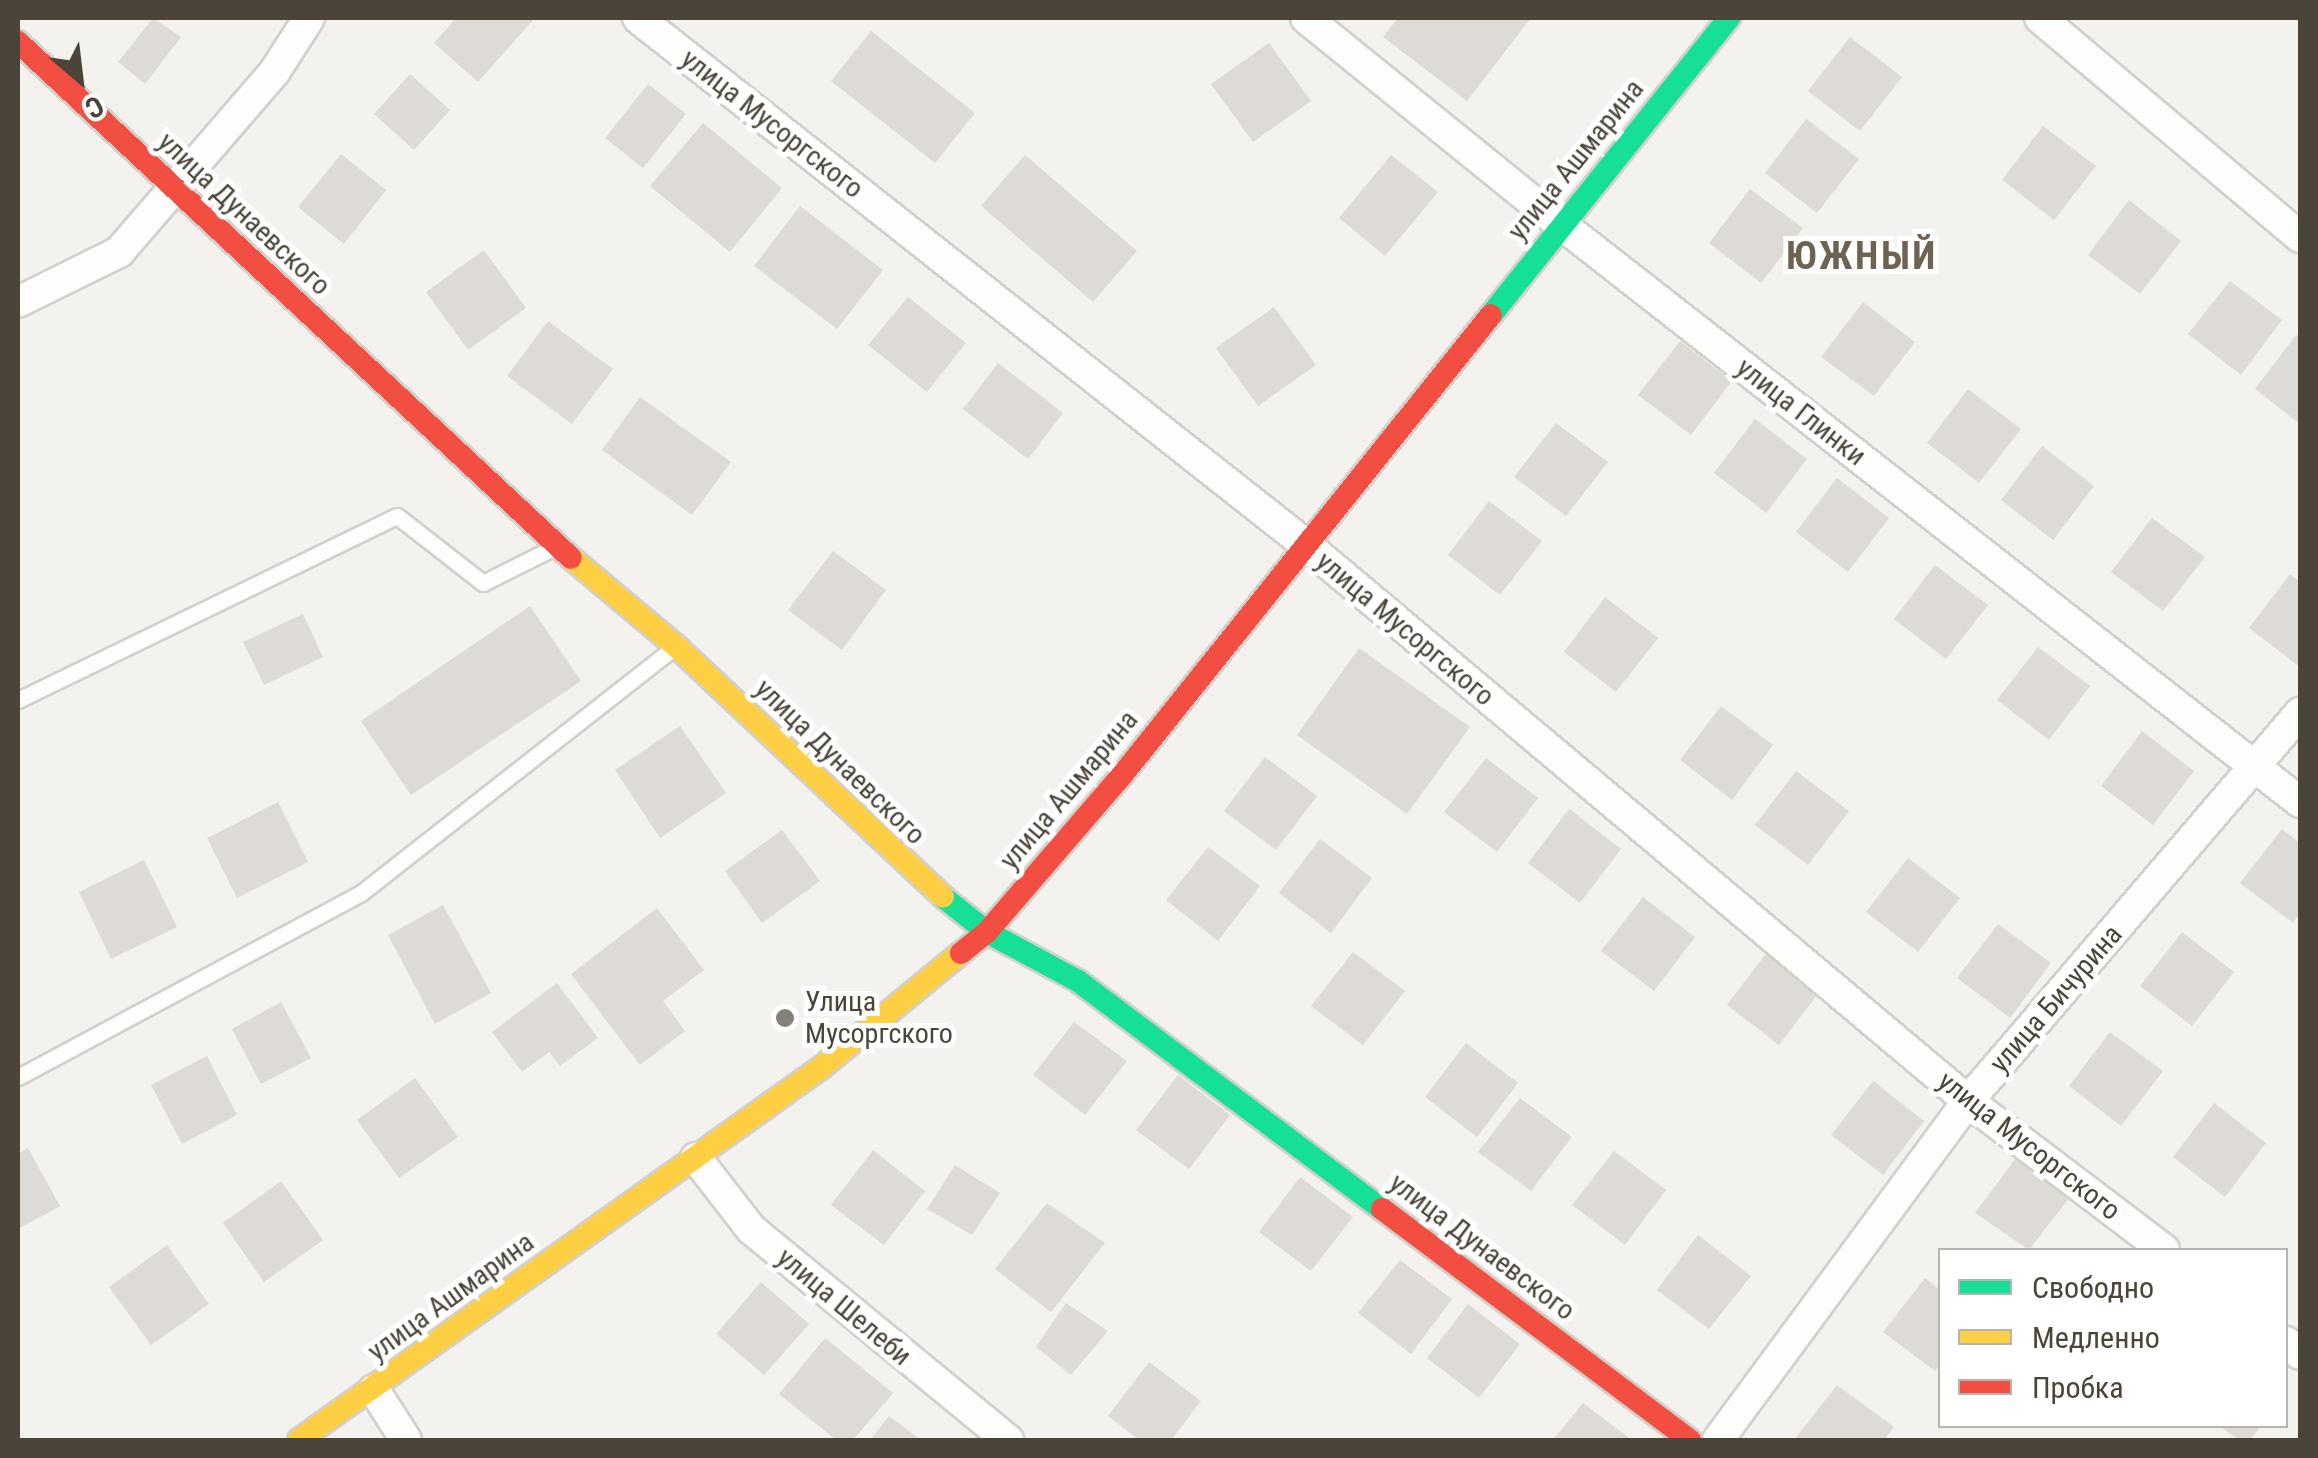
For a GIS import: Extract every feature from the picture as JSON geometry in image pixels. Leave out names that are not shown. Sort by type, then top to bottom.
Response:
[{"type":"street","points":[[18,302],[119,252],[275,71],[309,18]]},
{"type":"street","name":"улица Мусоргского","points":[[638,18],[1305,544],[1968,1101],[2161,1248]]},
{"type":"street","name":"улица Глинки","points":[[1306,18],[1562,226],[2300,802]]},
{"type":"street","name":"улица Ашмарина","points":[[299,1440],[374,1390],[853,1043],[987,932],[1123,774],[1729,18]]},
{"type":"street","points":[[2040,18],[2300,237]]},
{"type":"street","name":"улица Дунаевского","points":[[18,42],[557,546],[676,646],[923,882],[987,932],[1078,982],[1690,1440]]},
{"type":"street","name":"улица Бичурина","points":[[1718,1440],[1968,1101],[2300,713]]},
{"type":"street","name":"улица Шелеби","points":[[696,1158],[751,1229],[1008,1440]]},
{"type":"street","points":[[374,1390],[406,1440]]},
{"type":"lane","points":[[18,700],[398,516],[483,583],[557,546]]},
{"type":"lane","points":[[18,1077],[361,893],[676,646]]},
{"type":"building","points":[[153,18],[181,37],[145,84],[118,62]]},
{"type":"building","points":[[456,18],[535,18],[478,82],[434,43]]},
{"type":"building","points":[[1398,18],[1531,18],[1467,101],[1383,37]]},
{"type":"building","points":[[871,31],[975,113],[935,163],[831,81]]},
{"type":"building","points":[[1850,37],[1902,77],[1860,131],[1808,91]]},
{"type":"building","points":[[1269,43],[1311,101],[1253,142],[1211,84]]},
{"type":"building","points":[[410,74],[450,110],[414,150],[374,114]]},
{"type":"building","points":[[648,84],[686,114],[643,168],[605,138]]},
{"type":"building","points":[[1806,119],[1859,159],[1817,213],[1765,173]]},
{"type":"building","points":[[703,123],[782,188],[730,252],[650,186]]},
{"type":"building","points":[[2043,126],[2096,166],[2054,220],[2002,180]]},
{"type":"building","points":[[341,154],[386,190],[344,244],[298,207]]},
{"type":"building","points":[[1025,155],[1137,251],[1093,302],[981,206]]},
{"type":"building","points":[[1391,155],[1438,192],[1385,256],[1339,218]]},
{"type":"building","points":[[1750,189],[1803,228],[1761,283],[1709,243]]},
{"type":"building","points":[[2129,200],[2181,241],[2140,294],[2088,255]]},
{"type":"building","points":[[800,206],[883,270],[837,329],[754,266]]},
{"type":"building","points":[[484,250],[526,308],[468,350],[426,292]]},
{"type":"building","points":[[2230,281],[2282,320],[2241,375],[2188,334]]},
{"type":"building","points":[[908,297],[966,343],[927,392],[868,345]]},
{"type":"building","points":[[1863,302],[1915,342],[1874,396],[1821,357]]},
{"type":"building","points":[[1274,307],[1316,365],[1258,406],[1216,348]]},
{"type":"building","points":[[548,321],[613,369],[572,424],[507,376]]},
{"type":"building","points":[[2296,335],[2300,338],[2300,424],[2255,389]]},
{"type":"building","points":[[1680,341],[1732,381],[1691,435],[1638,395]]},
{"type":"building","points":[[998,363],[1063,413],[1028,459],[963,409]]},
{"type":"building","points":[[1968,389],[2021,429],[1979,483],[1927,443]]},
{"type":"building","points":[[640,397],[731,462],[692,515],[602,450]]},
{"type":"building","points":[[1755,419],[1807,459],[1766,513],[1714,473]]},
{"type":"building","points":[[1556,423],[1608,462],[1566,516],[1514,477]]},
{"type":"building","points":[[2042,446],[2094,486],[2053,540],[2001,500]]},
{"type":"building","points":[[1837,478],[1889,518],[1848,572],[1796,532]]},
{"type":"building","points":[[1489,501],[1542,541],[1500,595],[1448,555]]},
{"type":"building","points":[[2152,518],[2205,557],[2163,611],[2111,572]]},
{"type":"building","points":[[833,551],[886,590],[842,650],[788,610]]},
{"type":"building","points":[[1935,565],[1988,605],[1946,659],[1894,619]]},
{"type":"building","points":[[2290,574],[2300,582],[2300,667],[2249,628]]},
{"type":"building","points":[[1605,597],[1658,638],[1616,692],[1564,652]]},
{"type":"building","points":[[530,606],[581,681],[411,795],[361,721]]},
{"type":"building","points":[[303,614],[323,657],[264,685],[243,642]]},
{"type":"building","points":[[2038,647],[2090,686],[2049,740],[1997,700]]},
{"type":"building","points":[[1359,648],[1470,727],[1407,814],[1297,735]]},
{"type":"building","points":[[1721,706],[1773,745],[1732,800],[1680,760]]},
{"type":"building","points":[[680,726],[726,793],[660,838],[615,770]]},
{"type":"building","points":[[2142,731],[2194,771],[2153,825],[2101,786]]},
{"type":"building","points":[[1265,757],[1317,796],[1276,850],[1224,811]]},
{"type":"building","points":[[1486,758],[1538,798],[1497,852],[1444,812]]},
{"type":"building","points":[[1796,771],[1849,811],[1808,865],[1755,825]]},
{"type":"building","points":[[278,802],[308,862],[237,898],[207,838]]},
{"type":"building","points":[[1569,809],[1621,849],[1580,903],[1528,863]]},
{"type":"building","points":[[2282,829],[2300,843],[2300,913],[2293,923],[2240,883]]},
{"type":"building","points":[[782,830],[820,881],[762,923],[725,871]]},
{"type":"building","points":[[1320,839],[1372,878],[1331,933],[1279,893]]},
{"type":"building","points":[[1208,847],[1260,886],[1218,941],[1166,900]]},
{"type":"building","points":[[1908,858],[1960,898],[1918,952],[1866,912]]},
{"type":"building","points":[[144,860],[177,927],[111,959],[79,892]]},
{"type":"building","points":[[1643,897],[1695,937],[1654,991],[1601,951]]},
{"type":"building","points":[[443,905],[491,993],[435,1024],[388,935]]},
{"type":"building","points":[[657,908],[704,970],[663,1001],[685,1031],[640,1065],[571,974]]},
{"type":"building","points":[[1998,924],[2051,963],[2010,1018],[1957,978]]},
{"type":"building","points":[[2182,932],[2234,972],[2192,1026],[2140,986]]},
{"type":"building","points":[[1768,951],[1820,991],[1779,1045],[1727,1005]]},
{"type":"building","points":[[1353,952],[1405,991],[1363,1045],[1311,1006]]},
{"type":"building","points":[[557,983],[598,1038],[560,1066],[549,1052],[522,1072],[492,1032]]},
{"type":"building","points":[[281,1002],[311,1058],[261,1084],[232,1029]]},
{"type":"building","points":[[1074,1022],[1127,1061],[1085,1115],[1033,1075]]},
{"type":"building","points":[[2110,1032],[2163,1071],[2121,1126],[2069,1086]]},
{"type":"building","points":[[1466,1043],[1518,1083],[1477,1137],[1425,1097]]},
{"type":"building","points":[[207,1056],[237,1115],[182,1144],[151,1085]]},
{"type":"building","points":[[1178,1075],[1230,1115],[1189,1169],[1136,1130]]},
{"type":"building","points":[[415,1078],[458,1137],[399,1178],[357,1120]]},
{"type":"building","points":[[1873,1081],[1924,1121],[1883,1175],[1831,1135]]},
{"type":"building","points":[[1520,1098],[1572,1137],[1531,1191],[1478,1152]]},
{"type":"building","points":[[2214,1103],[2266,1143],[2225,1197],[2173,1157]]},
{"type":"building","points":[[28,1148],[60,1206],[18,1229],[18,1154]]},
{"type":"building","points":[[873,1150],[925,1191],[884,1245],[831,1205]]},
{"type":"building","points":[[1614,1151],[1666,1190],[1625,1245],[1572,1205]]},
{"type":"building","points":[[2016,1158],[2069,1198],[2031,1248],[1975,1213]]},
{"type":"building","points":[[955,1165],[1000,1193],[972,1235],[927,1209]]},
{"type":"building","points":[[1300,1177],[1353,1217],[1311,1271],[1259,1232]]},
{"type":"building","points":[[281,1181],[323,1240],[264,1282],[223,1223]]},
{"type":"building","points":[[1047,1203],[1105,1243],[1051,1312],[995,1269]]},
{"type":"building","points":[[1698,1235],[1751,1276],[1709,1329],[1657,1290]]},
{"type":"building","points":[[167,1245],[209,1304],[151,1345],[109,1287]]},
{"type":"building","points":[[1400,1260],[1452,1299],[1411,1354],[1358,1313]]},
{"type":"building","points":[[1925,1278],[1938,1288],[1935,1371],[1883,1332]]},
{"type":"building","points":[[761,1282],[809,1324],[764,1375],[716,1334]]},
{"type":"building","points":[[1066,1303],[1108,1331],[1071,1375],[1036,1347]]},
{"type":"building","points":[[1468,1304],[1520,1344],[1479,1398],[1427,1358]]},
{"type":"building","points":[[825,1338],[893,1393],[853,1440],[836,1440],[779,1394]]},
{"type":"building","points":[[1149,1362],[1201,1401],[1171,1440],[1139,1440],[1108,1416]]},
{"type":"building","points":[[1837,1385],[1894,1427],[1884,1440],[1794,1440]]},
{"type":"building","points":[[1583,1403],[1632,1440],[1553,1440]]},
{"type":"building","points":[[889,1416],[921,1440],[870,1440]]},
{"type":"building","points":[[2222,1428],[2259,1428],[2250,1440],[2239,1440]]},
{"type":"traffic: fast","points":[[1491,315],[1729,18]]},
{"type":"traffic: fast","points":[[943,897],[987,932],[1078,981],[1382,1209]]},
{"type":"traffic: slow","points":[[571,558],[676,646],[943,897]]},
{"type":"traffic: slow","points":[[299,1440],[822,1067],[961,953]]},
{"type":"traffic: jam","points":[[18,42],[571,558]]},
{"type":"traffic: jam","points":[[961,953],[987,932],[1123,774],[1491,315]]},
{"type":"traffic: jam","points":[[1382,1209],[1690,1440]]},
{"type":"place","name":"Улица Мусоргского","points":[[785,1018]]},
{"type":"district","name":"ЮЖНЫЙ","points":[[1862,257]]}]
